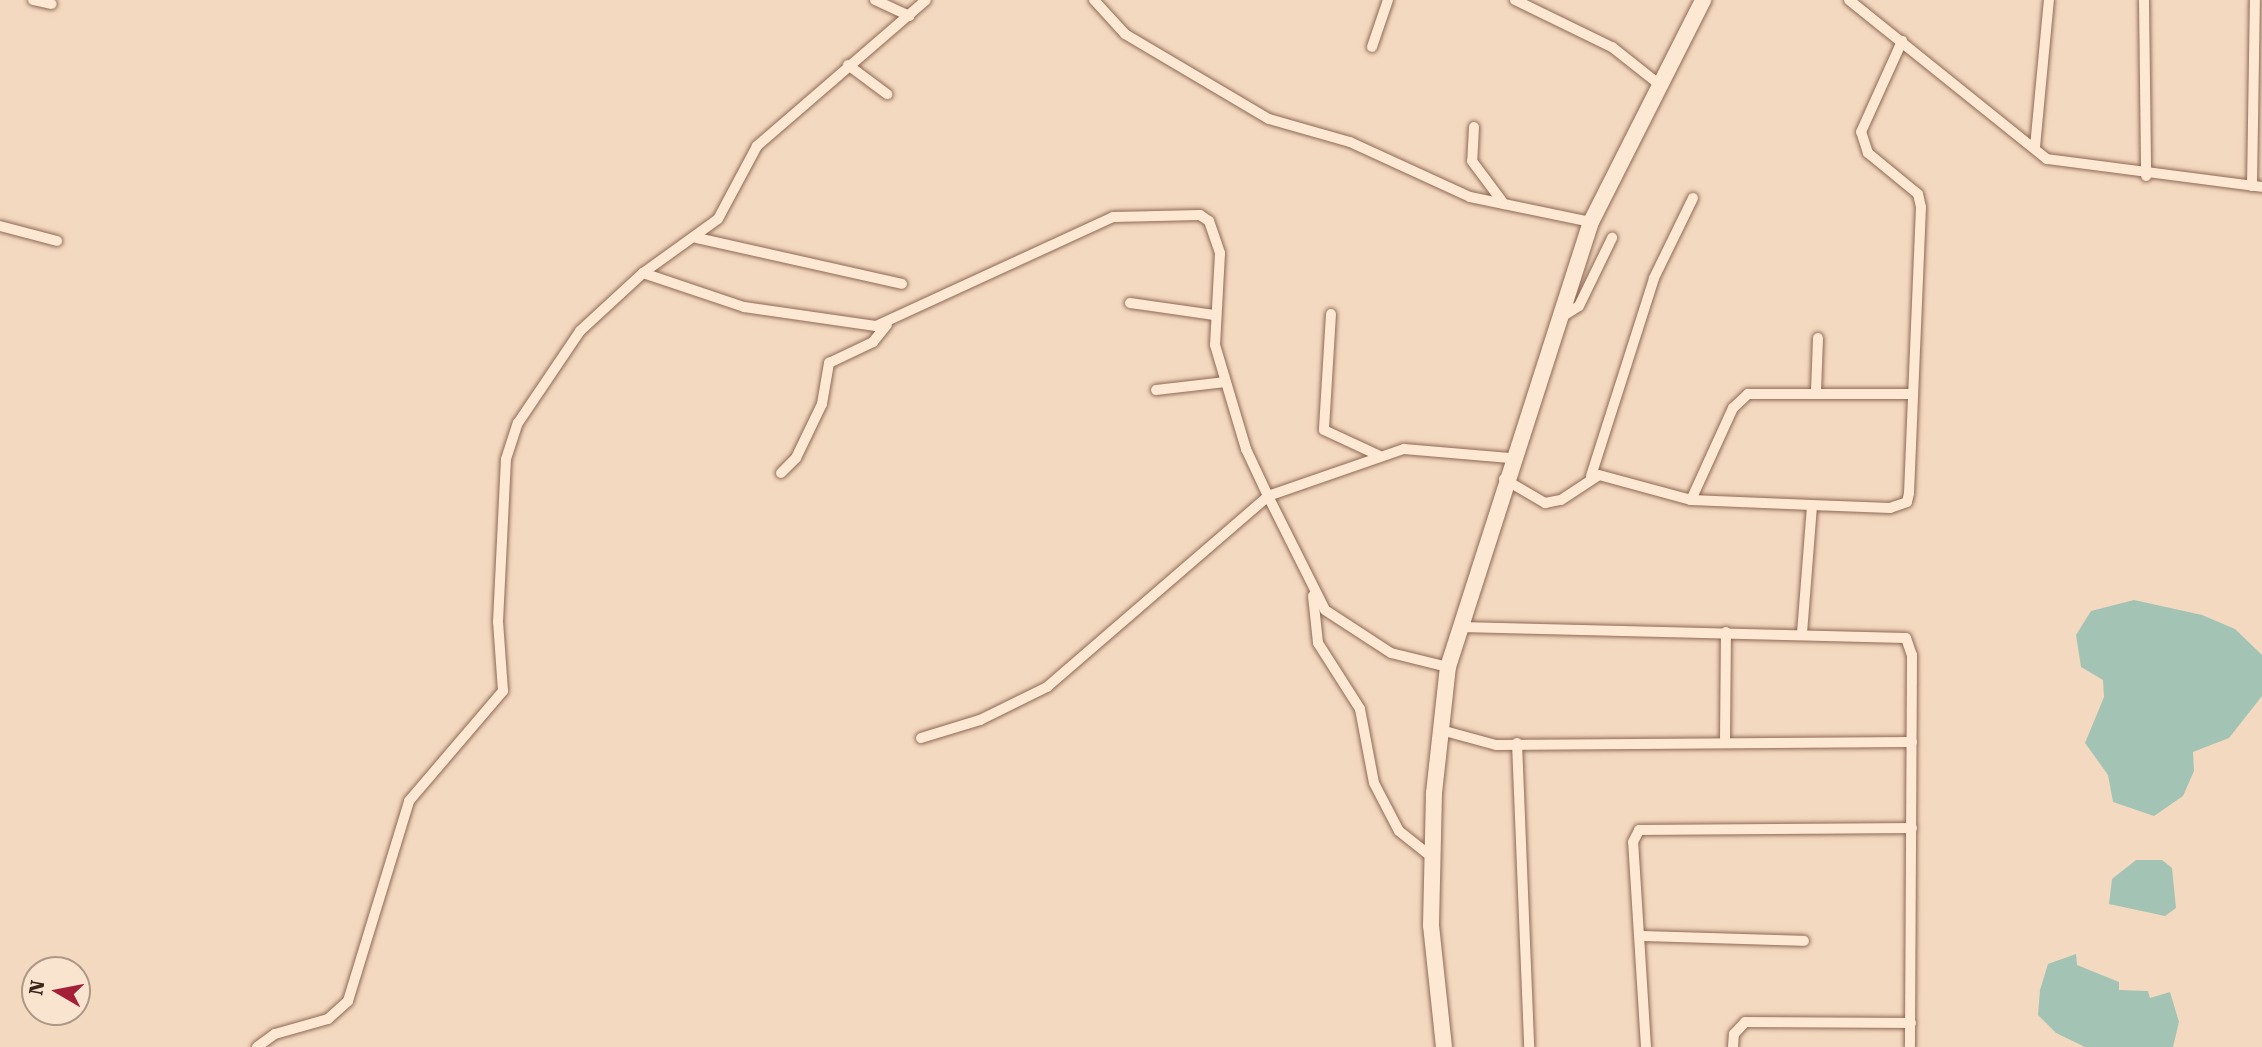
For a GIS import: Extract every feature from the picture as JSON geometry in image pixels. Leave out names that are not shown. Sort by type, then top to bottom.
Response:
[{"type":"main road","points":[[1444,1047],[1431,925],[1441,730],[1448,667],[1510,458],[1591,222],[1703,0]]},
{"type":"street","points":[[33,0],[52,4]]},
{"type":"street","points":[[875,0],[909,16]]},
{"type":"street","points":[[257,1047],[275,1034],[328,1019],[348,1000],[409,801],[426,775],[496,706],[504,671],[498,622],[506,459],[518,423],[580,331],[643,273],[697,238],[718,219],[757,146],[926,0]]},
{"type":"street","points":[[1094,0],[1125,34],[1269,119],[1350,142],[1470,197],[1591,222]]},
{"type":"street","points":[[1372,47],[1388,0]]},
{"type":"street","points":[[1515,0],[1612,47],[1660,85]]},
{"type":"street","points":[[1849,0],[2047,159],[2146,176],[2257,186],[2258,82],[2255,0]]},
{"type":"street","points":[[2035,147],[2049,0]]},
{"type":"street","points":[[2144,0],[2146,176]]},
{"type":"street","points":[[1591,476],[1691,500],[1890,508],[1907,502],[1909,394],[1921,207],[1918,194],[1868,153],[1861,132],[1902,41]]},
{"type":"street","points":[[848,65],[887,94]]},
{"type":"street","points":[[1474,127],[1472,161],[1503,204]]},
{"type":"street","points":[[1504,479],[1552,503],[1591,476],[1654,278],[1693,198]]},
{"type":"street","points":[[781,473],[822,404],[826,368],[873,342],[887,325],[955,287],[1124,215],[1186,214],[1209,221],[1220,253],[1214,315],[1226,382],[1268,496],[1313,594],[1325,610],[1379,647],[1448,667]]},
{"type":"street","points":[[0,226],[57,241]]},
{"type":"street","points":[[697,238],[902,284]]},
{"type":"street","points":[[1558,320],[1579,306],[1612,238]]},
{"type":"street","points":[[643,273],[744,307],[887,325]]},
{"type":"street","points":[[1130,303],[1214,315]]},
{"type":"street","points":[[1331,314],[1324,430],[1378,455]]},
{"type":"street","points":[[1816,391],[1818,338]]},
{"type":"street","points":[[1156,390],[1226,382]]},
{"type":"street","points":[[1691,500],[1733,408],[1748,394],[1816,391],[1909,394]]},
{"type":"street","points":[[921,738],[980,720],[1047,687],[1268,496],[1378,455],[1414,449],[1510,458]]},
{"type":"street","points":[[1802,633],[1812,505]]},
{"type":"street","points":[[1313,594],[1318,643],[1360,709],[1374,783],[1399,831],[1433,858]]},
{"type":"street","points":[[1460,627],[1802,633],[1906,638],[1912,655],[1910,1047]]},
{"type":"street","points":[[1725,742],[1726,632]]},
{"type":"street","points":[[1441,730],[1482,743],[1912,742]]},
{"type":"street","points":[[1517,743],[1529,1047]]},
{"type":"street","points":[[1646,1047],[1633,842],[1639,830],[1912,828]]},
{"type":"street","points":[[1640,936],[1804,941]]},
{"type":"street","points":[[1733,1047],[1734,1034],[1745,1022],[1910,1023]]},
{"type":"shaded area","points":[[2134,600],[2202,615],[2235,629],[2262,655],[2262,696],[2229,738],[2193,752],[2194,771],[2183,796],[2154,816],[2113,802],[2108,775],[2085,743],[2104,697],[2103,680],[2081,667],[2076,635],[2091,611]]},
{"type":"shaded area","points":[[2136,860],[2162,860],[2172,868],[2176,908],[2165,916],[2109,904],[2112,879]]},
{"type":"shaded area","points":[[2076,954],[2077,965],[2119,982],[2119,990],[2148,991],[2150,998],[2170,992],[2179,1022],[2173,1047],[2085,1047],[2056,1033],[2038,1015],[2040,990],[2048,964]]}]
